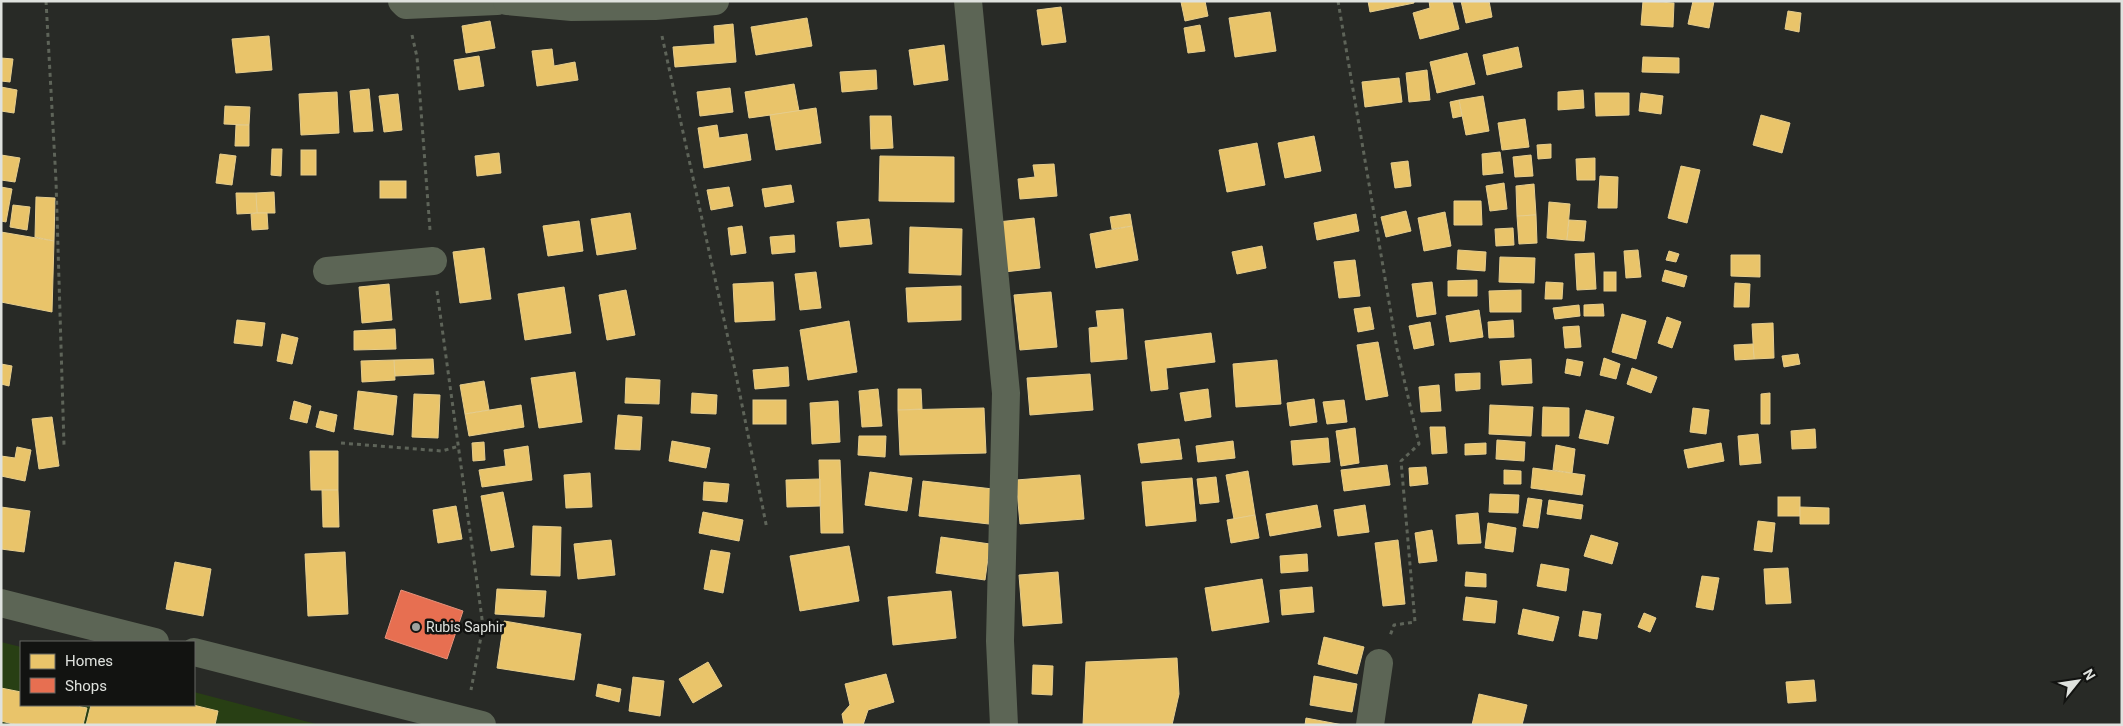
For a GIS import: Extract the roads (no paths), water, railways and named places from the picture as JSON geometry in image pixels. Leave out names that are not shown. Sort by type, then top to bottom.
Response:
[{"type":"street","points":[[404,3],[497,1]]},
{"type":"street","points":[[507,1],[572,7],[655,6],[715,1]]},
{"type":"street","points":[[968,1],[1006,393],[1000,641],[1004,725]]},
{"type":"street","points":[[327,271],[432,261]]},
{"type":"street","points":[[1,603],[151,641]]},
{"type":"street","points":[[195,652],[474,723]]},
{"type":"street","points":[[1370,725],[1379,663]]},
{"type":"place","name":"Rubis Saphir","points":[[416,627]]}]
